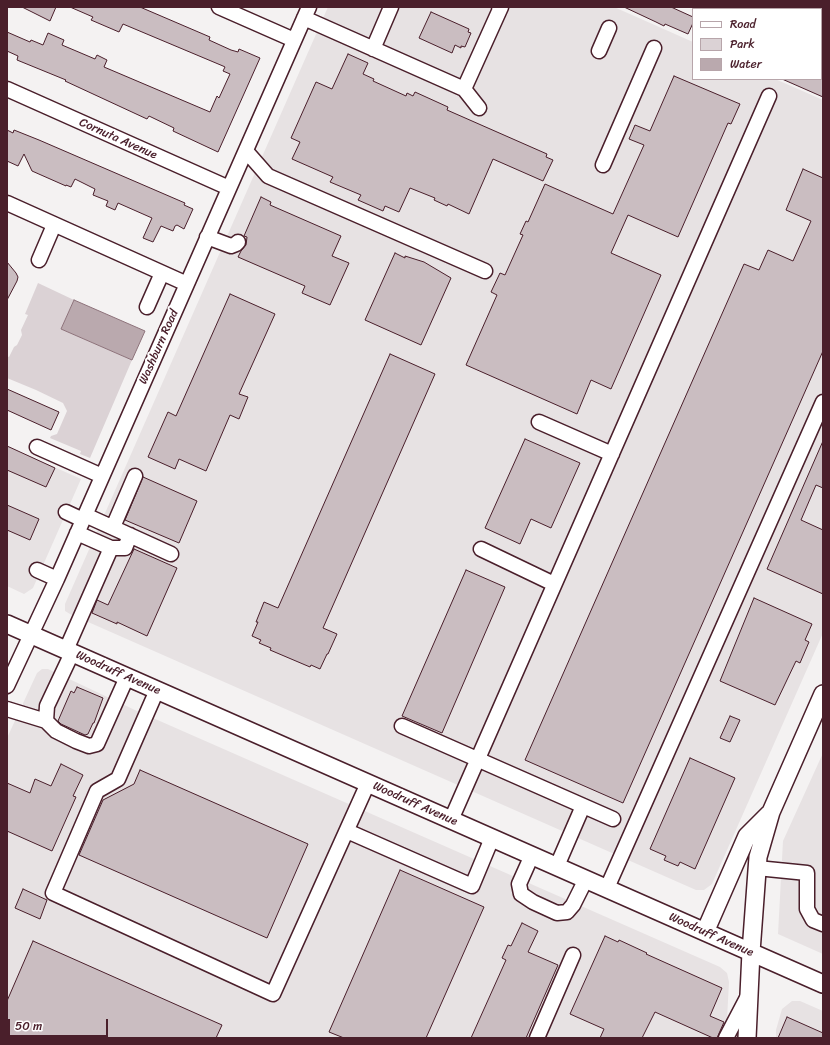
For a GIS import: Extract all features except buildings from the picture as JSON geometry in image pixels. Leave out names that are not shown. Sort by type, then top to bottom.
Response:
[{"type":"main road","name":"Woodruff Avenue","points":[[7,624],[823,984]]},
{"type":"main road","points":[[747,1038],[751,952],[758,857],[771,812],[823,694]]},
{"type":"main road","points":[[704,932],[747,836],[771,812]]},
{"type":"street","points":[[219,7],[294,40]]},
{"type":"street","points":[[373,49],[391,7]]},
{"type":"street","points":[[464,89],[500,7]]},
{"type":"street","points":[[306,12],[373,49],[464,89],[478,108]]},
{"type":"street","name":"Washburn Road","points":[[7,686],[57,579],[306,12]]},
{"type":"street","points":[[599,51],[609,28]]},
{"type":"street","points":[[603,165],[654,48]]},
{"type":"street","name":"Cornuta Avenue","points":[[7,89],[229,188]]},
{"type":"street","points":[[450,820],[769,96]]},
{"type":"street","points":[[246,151],[268,176],[485,271]]},
{"type":"street","points":[[7,203],[187,284]]},
{"type":"street","points":[[39,260],[54,225]]},
{"type":"street","points":[[207,237],[231,246],[238,242]]},
{"type":"street","points":[[147,307],[162,273]]},
{"type":"street","points":[[607,888],[823,402]]},
{"type":"street","points":[[539,422],[612,454]]},
{"type":"street","points":[[37,447],[102,476]]},
{"type":"street","points":[[113,527],[135,476]]},
{"type":"street","points":[[66,512],[113,527],[171,554]]},
{"type":"street","points":[[77,533],[111,548],[125,548],[130,535]]},
{"type":"street","points":[[46,721],[47,706],[111,548]]},
{"type":"street","points":[[481,549],[554,584]]},
{"type":"street","points":[[38,570],[57,579]]},
{"type":"street","points":[[7,709],[46,721],[56,731],[89,746],[96,744],[127,677]]},
{"type":"street","points":[[157,690],[118,779],[97,791],[53,893],[273,994],[368,783]]},
{"type":"street","points":[[402,726],[613,819]]},
{"type":"street","points":[[557,866],[583,806]]},
{"type":"street","points":[[347,831],[472,886],[492,838]]},
{"type":"street","points":[[532,855],[518,884],[521,894],[533,902],[557,913],[567,912],[573,905],[586,879]]},
{"type":"street","points":[[757,868],[807,873],[807,909],[814,920],[823,924]]},
{"type":"street","points":[[537,1038],[574,954]]},
{"type":"street","points":[[726,1038],[749,996]]},
{"type":"shaded area","points":[[328,7],[614,7],[692,42],[692,80],[777,80],[823,100],[823,633],[712,884],[704,890],[696,890],[70,614],[65,611],[65,604]]},
{"type":"shaded area","points":[[7,446],[81,479],[33,588],[24,594],[7,586]]},
{"type":"shaded area","points":[[42,669],[48,669],[137,711],[720,967],[727,973],[729,982],[726,1038],[7,1038],[7,738],[37,673]]},
{"type":"shaded area","points":[[823,753],[823,954],[778,934],[783,841]]},
{"type":"shaded area","points":[[792,1001],[800,1001],[823,1011],[823,1038],[776,1038],[776,1030],[782,1009]]},
{"type":"green space","points":[[38,283],[74,300],[61,329],[132,360],[90,458],[80,454],[81,451],[50,438],[51,436],[57,434],[67,411],[63,403],[7,378],[7,356],[9,357],[22,335],[21,330],[28,315],[25,314]]},
{"type":"water","points":[[74,300],[145,331],[132,360],[61,329]]}]
